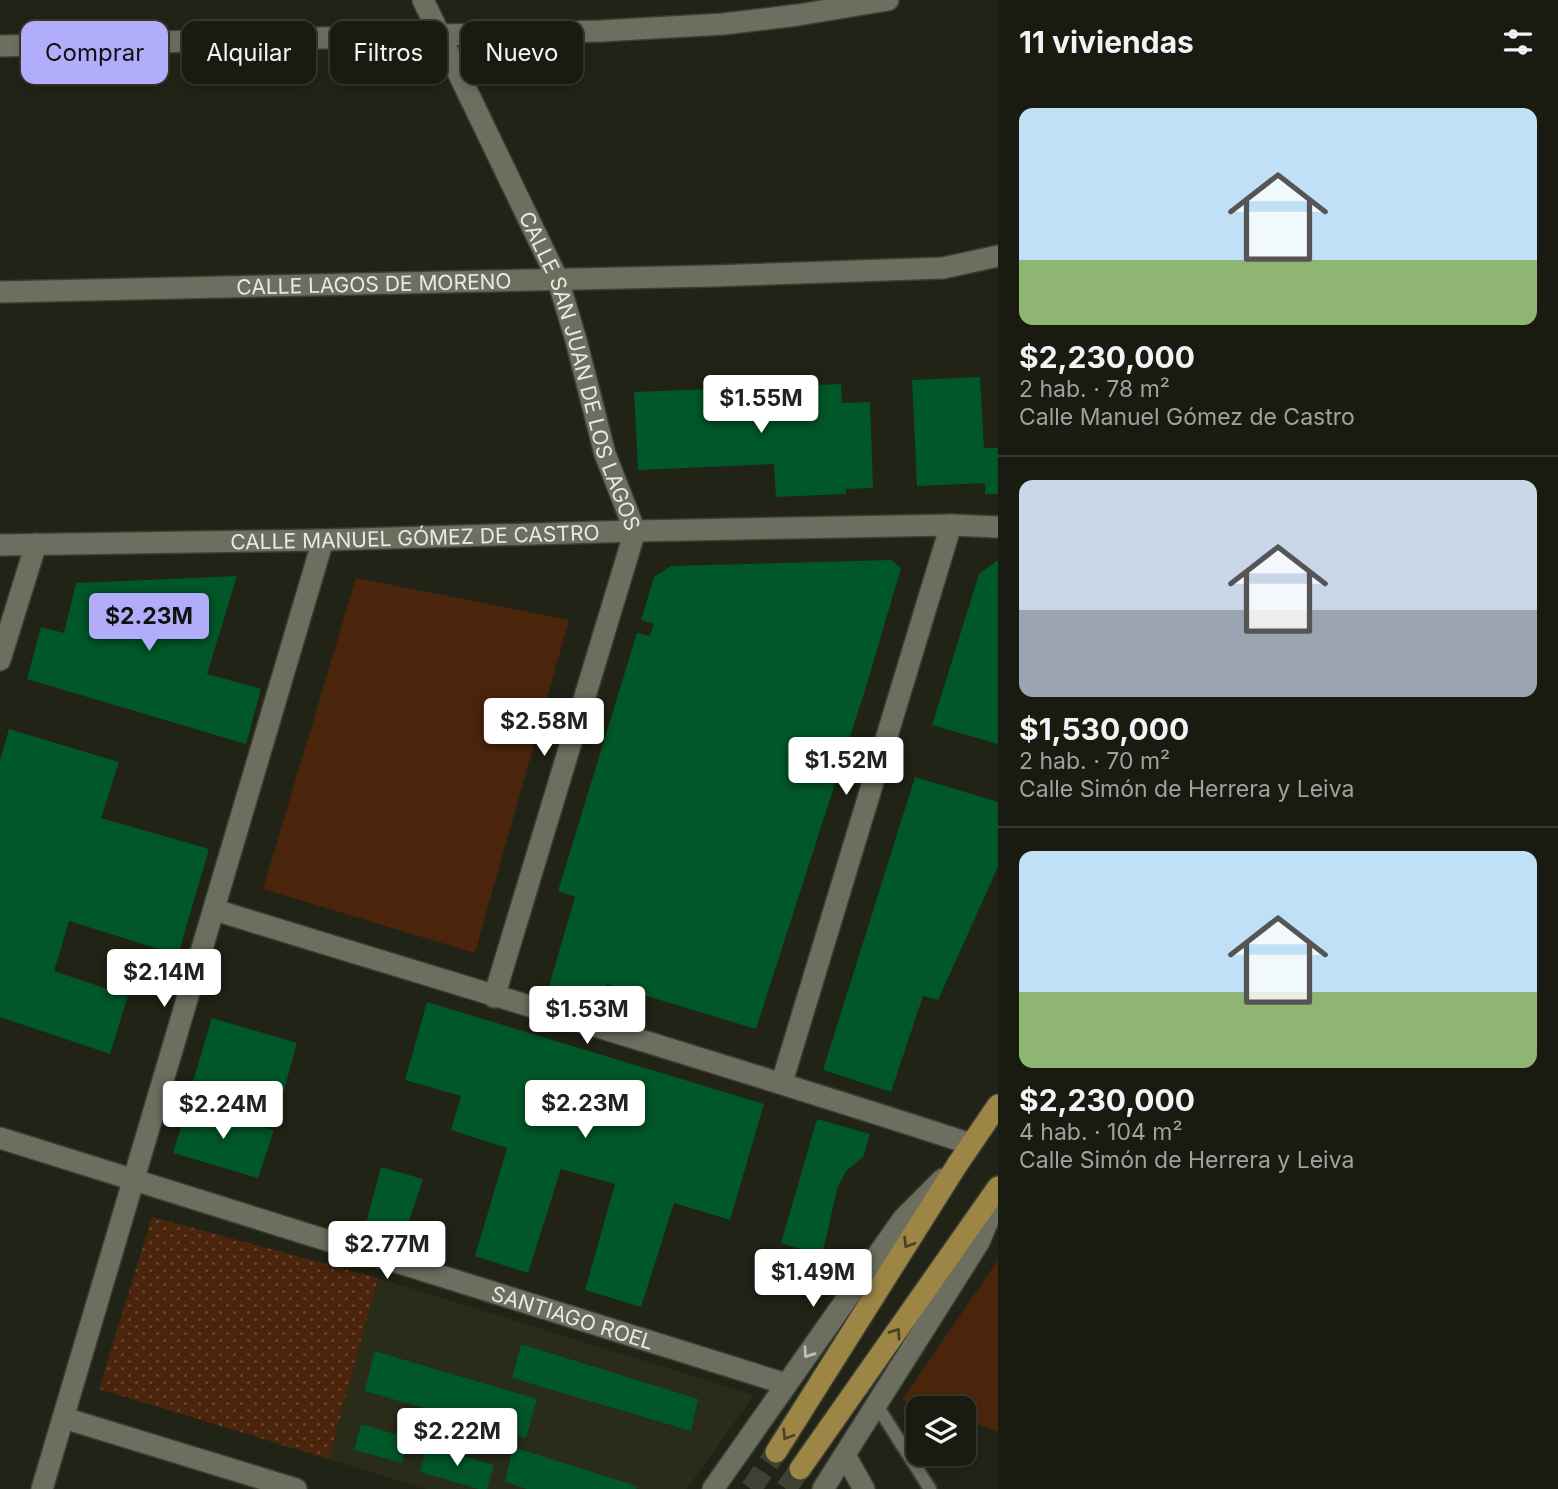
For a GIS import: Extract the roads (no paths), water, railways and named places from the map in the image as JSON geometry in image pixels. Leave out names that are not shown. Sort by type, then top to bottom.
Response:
[{"type":"main road","points":[[776,1452],[957,1165],[998,1105]]},
{"type":"main road","points":[[800,1469],[998,1187]]},
{"type":"street","name":"CALLE SAN JUAN DE LOS LAGOS","points":[[422,0],[432,21]]},
{"type":"street","points":[[447,36],[723,24],[888,0]]},
{"type":"street","points":[[0,46],[330,38]]},
{"type":"street","name":"CALLE SAN JUAN DE LOS LAGOS","points":[[447,50],[558,280],[604,454],[635,531],[494,997]]},
{"type":"street","name":"CALLE LAGOS DE MORENO","points":[[0,292],[558,280],[943,268],[998,256]]},
{"type":"street","points":[[782,1082],[951,525]]},
{"type":"street","name":"CALLE MANUEL GÓMEZ DE CASTRO","points":[[0,545],[951,525],[998,527]]},
{"type":"street","points":[[42,1489],[323,540]]},
{"type":"street","points":[[0,660],[36,544]]},
{"type":"street","points":[[215,910],[494,997],[782,1082],[971,1144]]},
{"type":"street","name":"SANTIAGO ROEL","points":[[0,1138],[786,1384]]},
{"type":"street","points":[[713,1489],[903,1219],[957,1165]]},
{"type":"street","points":[[823,1489],[979,1242],[998,1197]]},
{"type":"street","points":[[64,1418],[296,1489]]},
{"type":"street","points":[[845,1455],[864,1489]]},
{"type":"lane","points":[[876,1404],[930,1489]]},
{"type":"tunnel","points":[[751,1489],[776,1452]]},
{"type":"tunnel","points":[[786,1489],[800,1469]]}]
